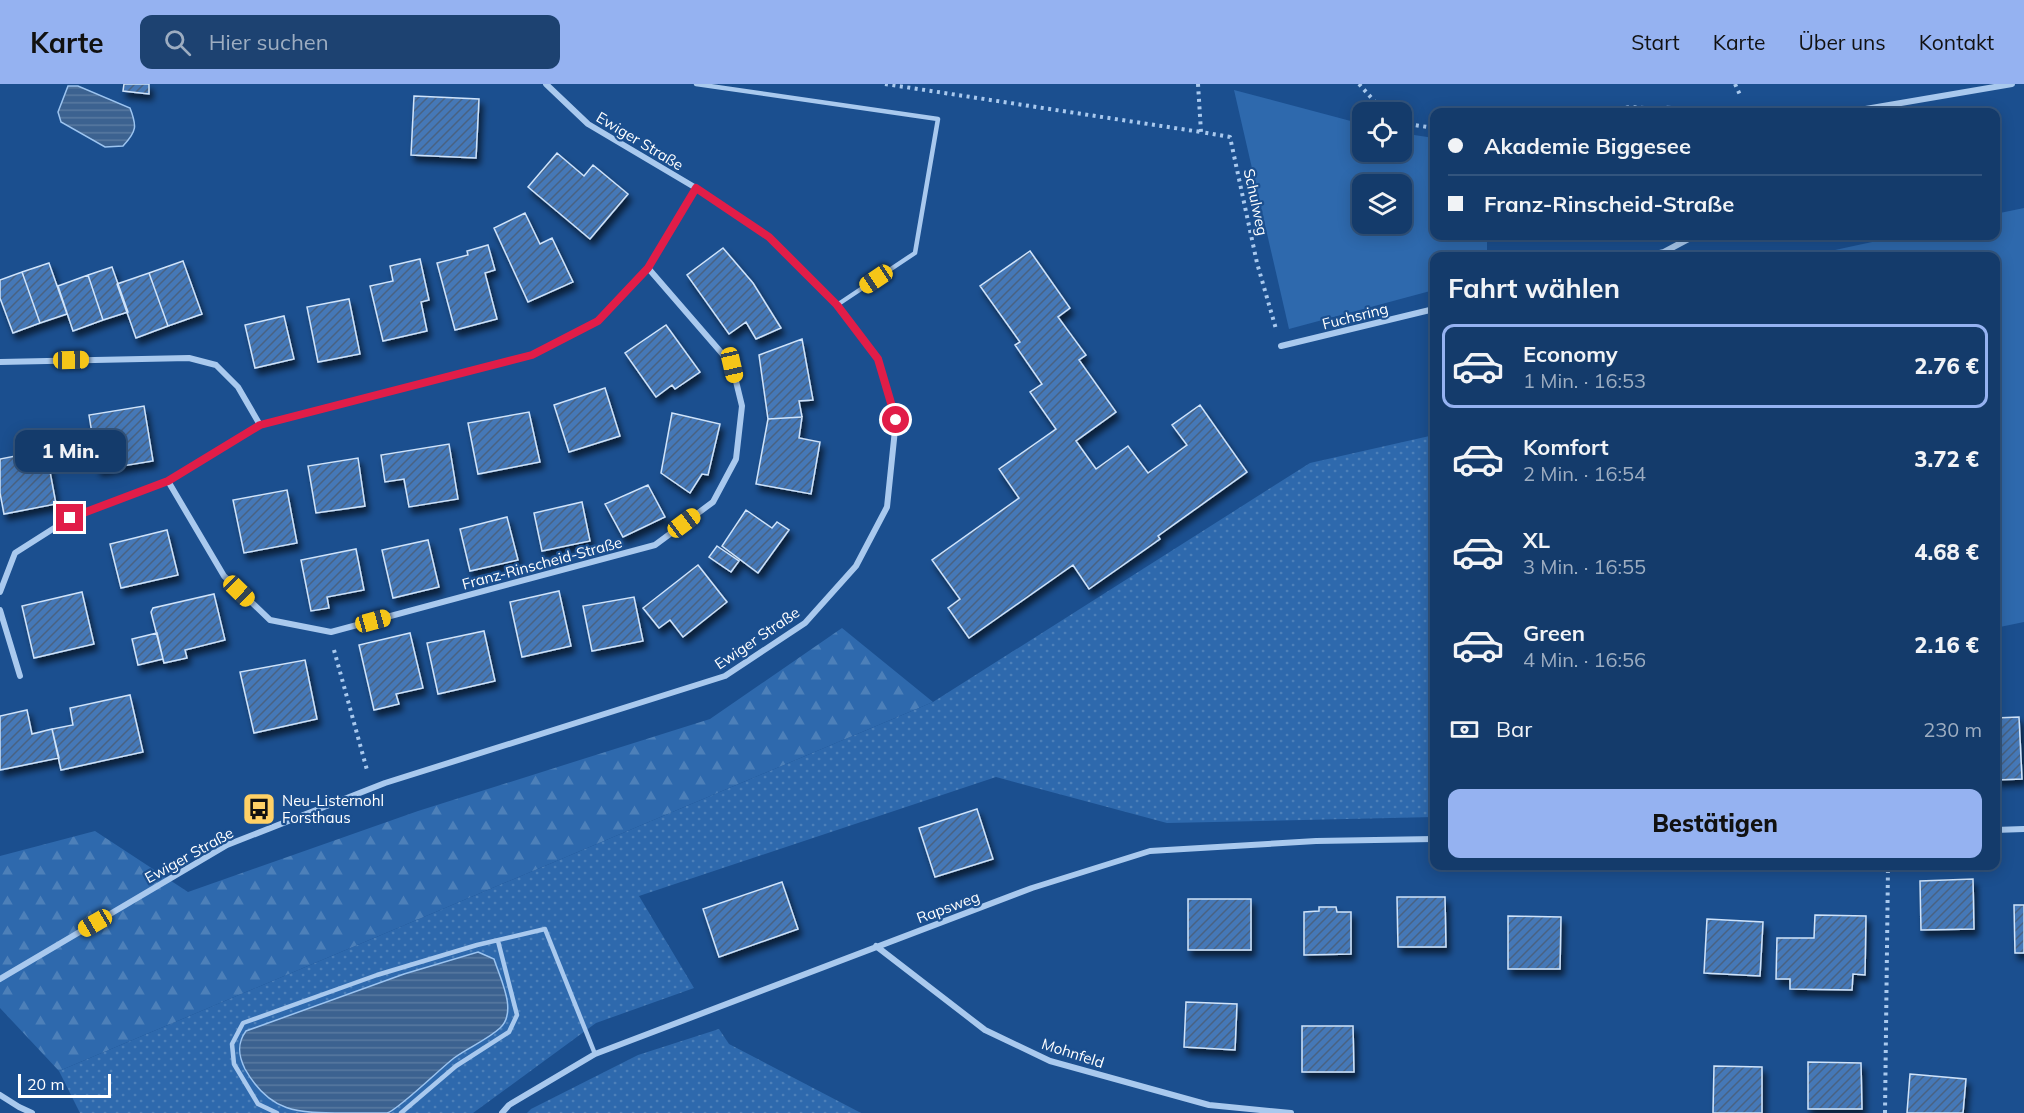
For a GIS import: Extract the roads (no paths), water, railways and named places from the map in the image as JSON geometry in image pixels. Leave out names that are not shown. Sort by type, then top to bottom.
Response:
[{"type":"street","name":"Ewiger Straße","points":[[0,979],[227,845],[371,788],[725,676],[805,623],[856,566],[887,507],[896,420],[878,359],[837,305],[769,237],[696,188],[588,124],[546,84]]},
{"type":"street","points":[[1871,108],[2012,84]]},
{"type":"street","points":[[0,592],[15,553],[70,518],[168,481],[260,425],[532,355],[598,321],[648,268],[696,188]]},
{"type":"street","points":[[1664,252],[1686,240]]},
{"type":"street","name":"Franz-Rinscheid-Straße","points":[[168,481],[224,576],[270,620],[331,632],[655,545],[713,502],[736,459],[742,406],[732,365],[648,268]]},
{"type":"street","name":"Fuchsring","points":[[1281,346],[1430,310]]},
{"type":"street","points":[[0,362],[189,358],[216,365],[238,387],[260,425]]},
{"type":"street","points":[[0,610],[20,676]]},
{"type":"street","points":[[2000,830],[2024,830]]},
{"type":"street","name":"Rapsweg","points":[[502,1113],[509,1105],[596,1054],[1032,888],[1150,851],[1317,841],[1430,839]]},
{"type":"street","name":"Mohnfeld","points":[[876,946],[986,1030],[1050,1061],[1209,1105],[1292,1113]]},
{"type":"street","points":[[0,1095],[33,1113]]},
{"type":"lane","points":[[696,84],[938,120],[915,253],[837,305]]},
{"type":"lane","points":[[277,1113],[258,1104],[234,1065],[232,1044],[243,1023],[377,975],[477,945],[545,929],[596,1054]]},
{"type":"lane","points":[[401,1113],[456,1066],[509,1032],[517,1015],[498,941]]},
{"type":"place","name":"Neu-Listernohl Forsthaus","points":[[259,809]]}]
